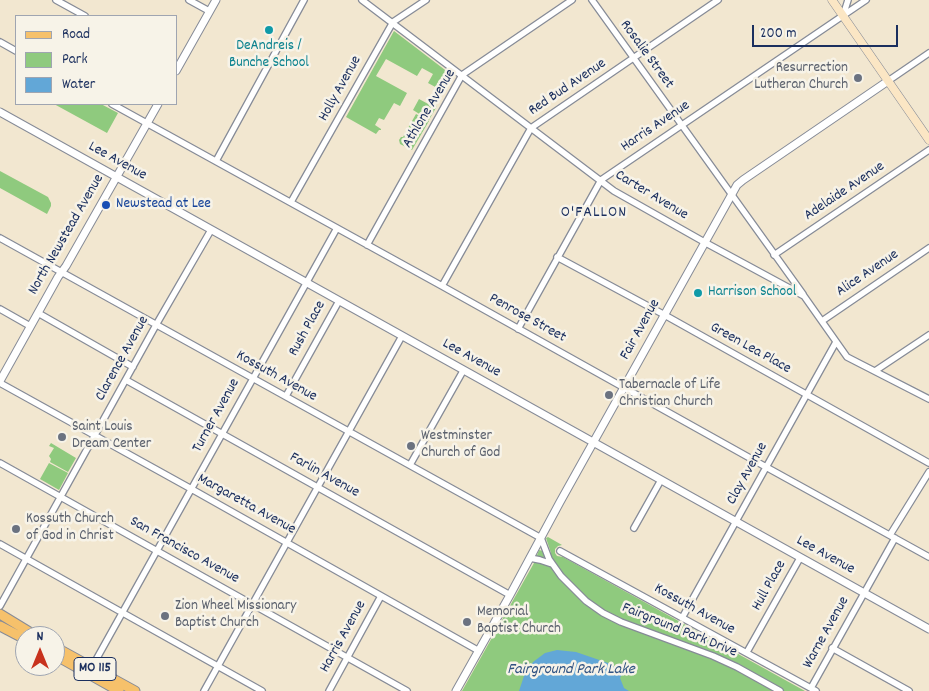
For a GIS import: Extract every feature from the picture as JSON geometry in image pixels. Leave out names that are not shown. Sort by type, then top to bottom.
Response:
[{"type":"main road","points":[[832,0],[929,140]]},
{"type":"main road","points":[[0,614],[20,626]]},
{"type":"main road","points":[[1,628],[15,634]]},
{"type":"main road","name":"MO 115","points":[[65,652],[135,691]]},
{"type":"main road","points":[[65,661],[119,691]]},
{"type":"street","points":[[56,0],[83,15]]},
{"type":"street","points":[[189,0],[209,11]]},
{"type":"street","points":[[178,66],[216,0]]},
{"type":"street","points":[[216,161],[304,0]]},
{"type":"street","name":"Carter Avenue","points":[[362,0],[621,195],[804,296],[847,357],[929,399]]},
{"type":"street","name":"Holly Avenue","points":[[291,202],[393,22],[426,0]]},
{"type":"street","name":"Athlone Avenue","points":[[367,245],[462,75],[572,0]]},
{"type":"street","name":"Rosalie Street","points":[[592,0],[732,195]]},
{"type":"street","name":"Red Bud Avenue","points":[[442,286],[531,128],[718,0]]},
{"type":"street","points":[[843,16],[848,0]]},
{"type":"street","name":"Harris Avenue","points":[[518,328],[600,180],[866,0]]},
{"type":"street","points":[[0,42],[15,50]]},
{"type":"street","name":"Fair Avenue","points":[[456,691],[737,185],[929,54]]},
{"type":"street","name":"Penrose Street","points":[[114,105],[929,557]]},
{"type":"street","name":"North Newstead Avenue","points":[[0,382],[30,326],[157,105]]},
{"type":"street","name":"Lee Avenue","points":[[0,112],[929,629]]},
{"type":"street","name":"Adelaide Avenue","points":[[774,255],[929,150]]},
{"type":"street","points":[[732,195],[804,296]]},
{"type":"street","points":[[306,282],[337,228]]},
{"type":"street","name":"Clarence Avenue","points":[[0,606],[211,230]]},
{"type":"street","name":"Kossuth Avenue","points":[[0,238],[540,538]]},
{"type":"street","name":"Alice Avenue","points":[[822,321],[929,248]]},
{"type":"street","name":"Green Lea Place","points":[[557,257],[929,463]]},
{"type":"street","name":"Turner Avenue","points":[[92,667],[306,282]]},
{"type":"street","name":"Rush Place","points":[[286,396],[338,300]]},
{"type":"street","points":[[0,309],[30,326]]},
{"type":"street","points":[[38,313],[133,367]]},
{"type":"street","points":[[875,371],[929,335]]},
{"type":"street","points":[[204,691],[402,336]]},
{"type":"street","name":"Clay Avenue","points":[[682,618],[836,342]]},
{"type":"street","points":[[410,465],[463,370]]},
{"type":"street","name":"Farlin Avenue","points":[[126,380],[510,595]]},
{"type":"street","name":"Margaretta Avenue","points":[[0,382],[479,651]]},
{"type":"street","name":"San Francisco Avenue","points":[[0,463],[407,691]]},
{"type":"street","name":"Warne Avenue","points":[[813,690],[832,648],[864,593],[892,536],[929,472]]},
{"type":"street","points":[[634,528],[661,480]]},
{"type":"street","name":"Fairground Park Drive","points":[[540,538],[552,564],[572,588],[603,613],[627,625],[713,656],[780,691]]},
{"type":"street","points":[[0,544],[262,691]]},
{"type":"street","name":"Kossuth Avenue","points":[[560,551],[747,652],[813,690]]},
{"type":"street","points":[[530,558],[552,564]]},
{"type":"street","name":"Hull Place","points":[[747,652],[800,558]]},
{"type":"street","name":"Harris Avenue","points":[[329,691],[381,596]]},
{"type":"street","points":[[832,648],[909,691]]},
{"type":"green space","points":[[394,31],[453,76],[443,94],[438,91],[439,89],[428,83],[433,74],[422,68],[417,76],[386,59],[376,76],[407,93],[400,106],[394,103],[384,120],[379,118],[375,125],[381,130],[376,134],[346,117]]},
{"type":"green space","points":[[419,99],[430,105],[433,103],[437,106],[429,120],[413,110]]},
{"type":"green space","points":[[56,105],[103,105],[118,113],[107,133]]},
{"type":"green space","points":[[416,114],[429,121],[412,150],[400,144],[399,140],[403,137]]},
{"type":"green space","points":[[0,171],[48,197],[51,206],[47,214],[0,188]]},
{"type":"green space","points":[[51,443],[76,458],[68,472],[50,462],[49,456],[54,448],[49,446]]},
{"type":"green space","points":[[49,463],[68,473],[59,490],[40,479]]},
{"type":"green space","points":[[548,537],[562,545],[555,549],[557,556],[563,557],[805,691],[462,691],[534,563],[539,550],[551,553],[546,538]]},
{"type":"water","name":"Fairground Park Lake","points":[[557,650],[576,652],[611,664],[622,674],[620,678],[624,688],[629,691],[519,691],[524,676],[533,662],[545,653]]},
{"type":"place","name":"DeAndreis / Bunche School","points":[[269,30]]},
{"type":"place","name":"Resurrection Lutheran Church","points":[[858,78]]},
{"type":"place","name":"Newstead at Lee","points":[[106,205]]},
{"type":"place","name":"Harrison School","points":[[698,293]]},
{"type":"place","name":"Tabernacle of Life Christian Church","points":[[609,395]]},
{"type":"place","name":"Saint Louis Dream Center","points":[[62,437]]},
{"type":"place","name":"Westminster Church of God","points":[[411,446]]},
{"type":"place","name":"Kossuth Church of God in Christ","points":[[16,529]]},
{"type":"place","name":"Zion Wheel Missionary Baptist Church","points":[[165,616]]},
{"type":"place","name":"Memorial Baptist Church","points":[[467,622]]},
{"type":"district","name":"O'FALLON","points":[[594,214]]}]
